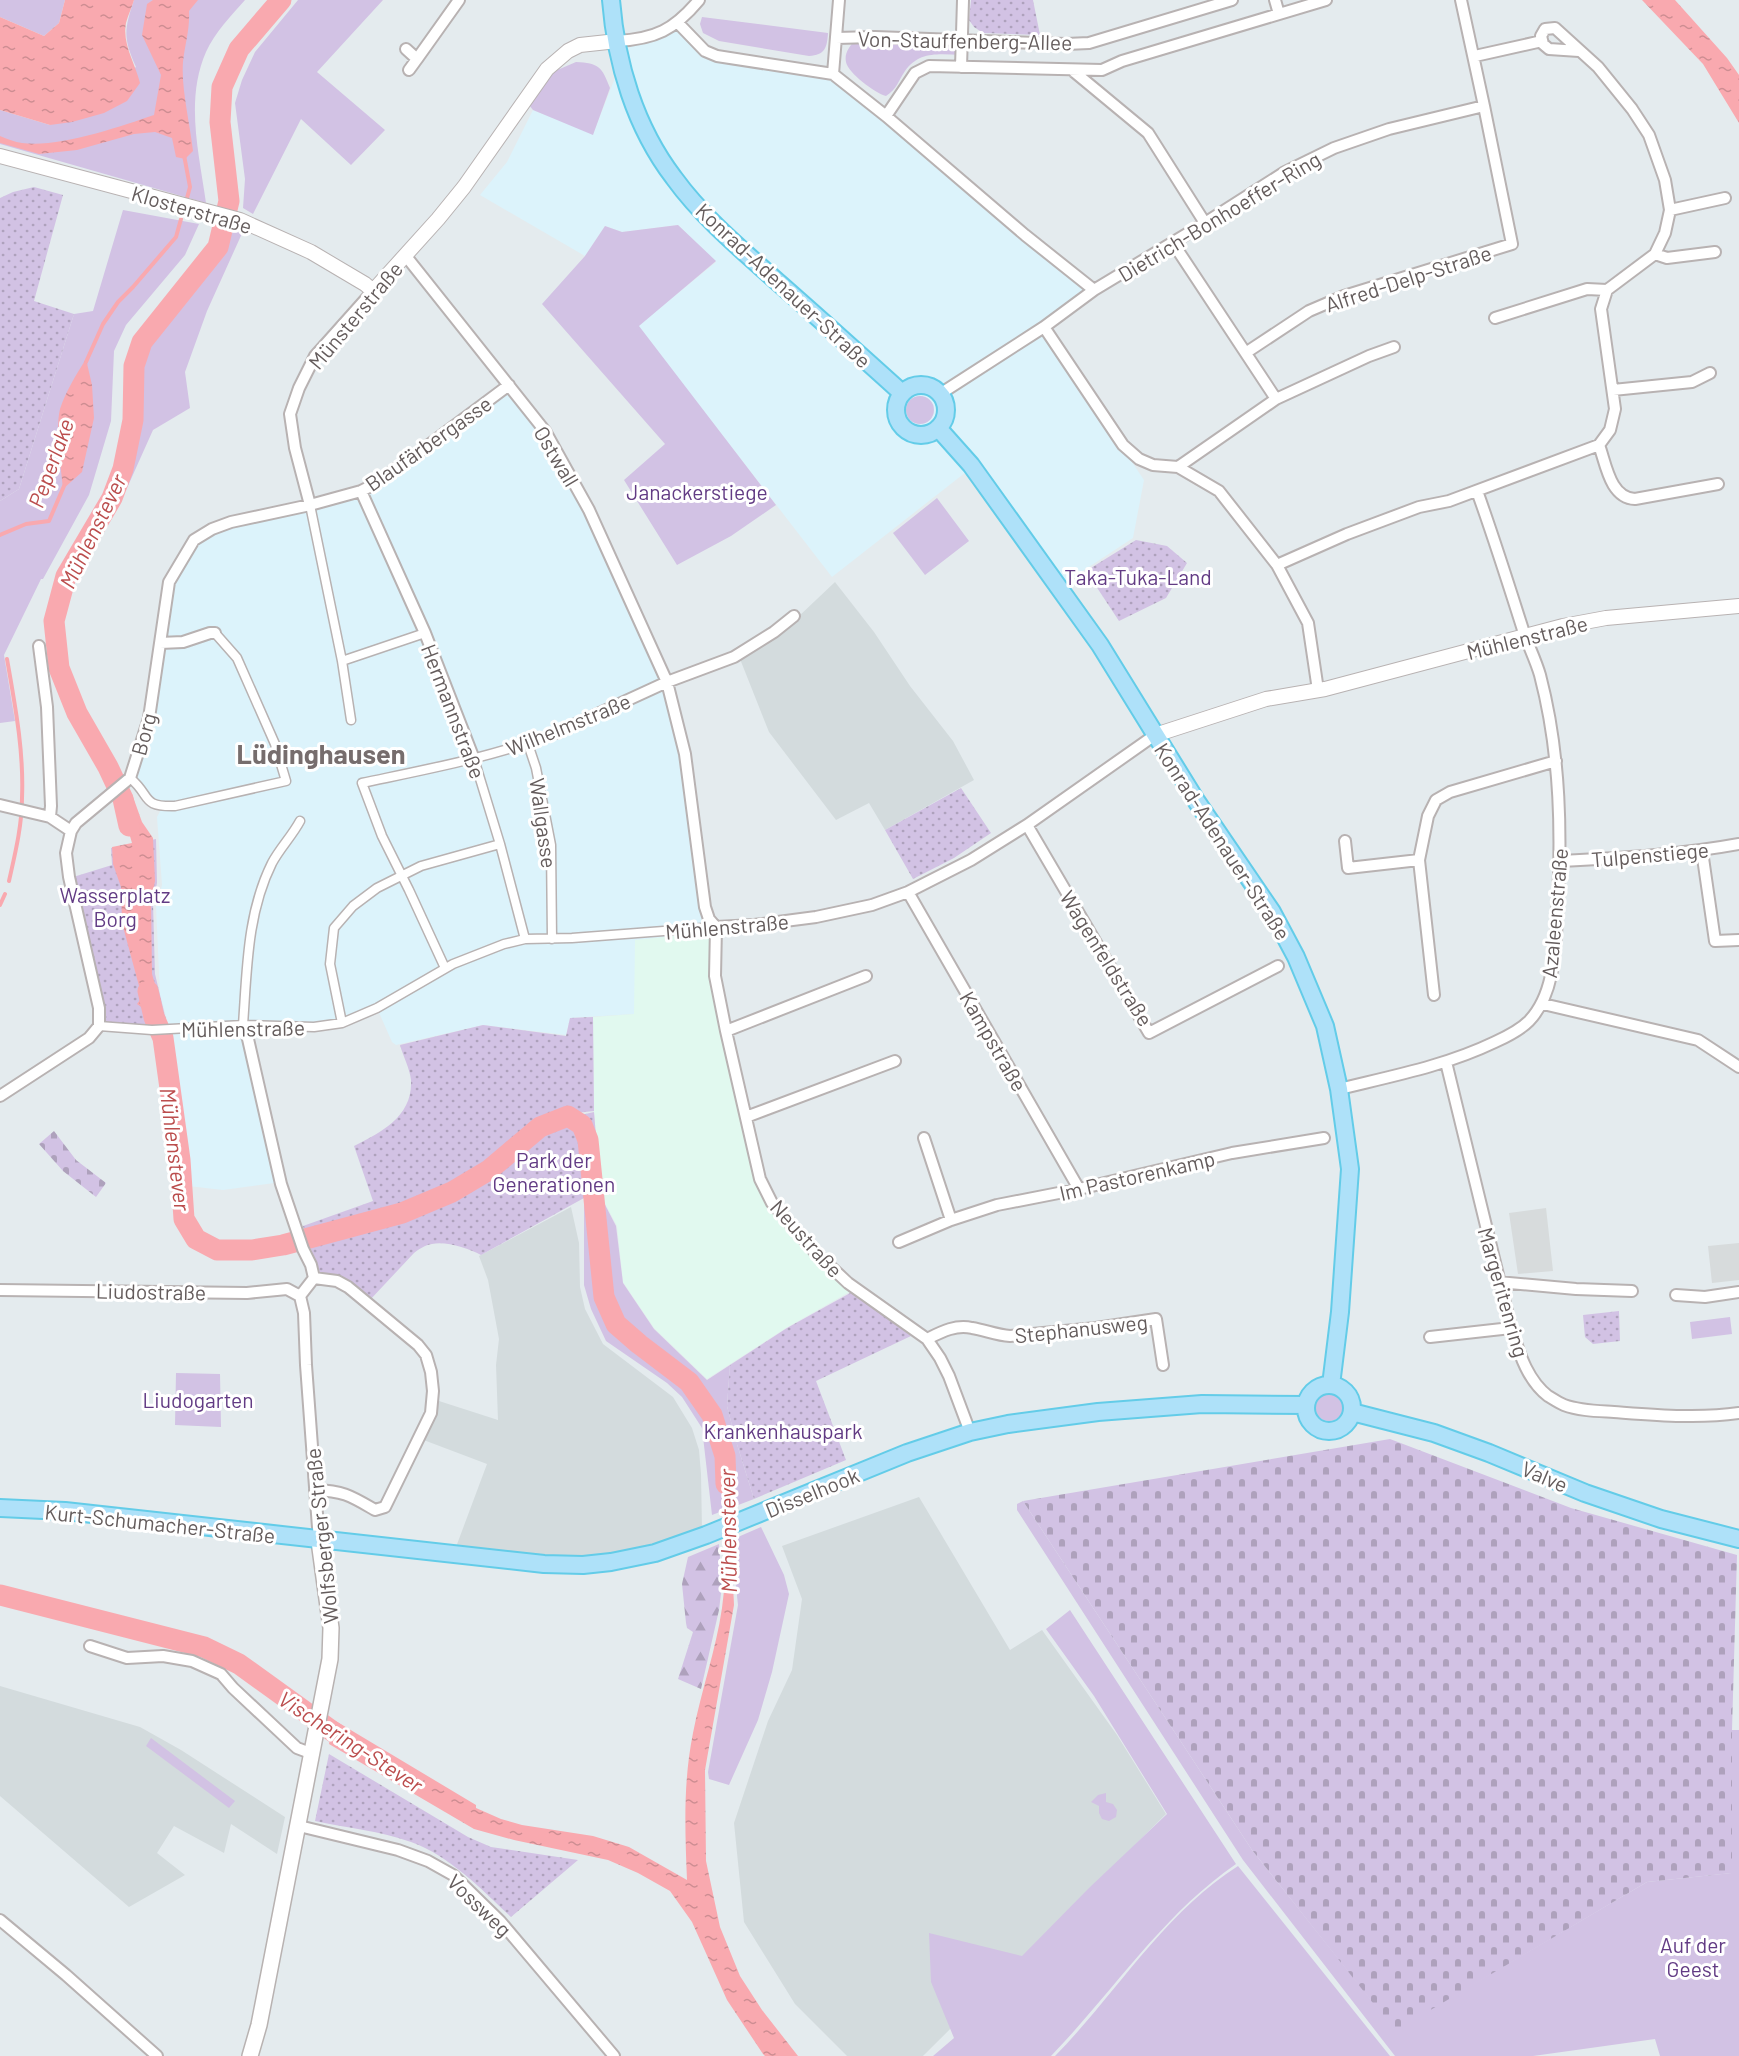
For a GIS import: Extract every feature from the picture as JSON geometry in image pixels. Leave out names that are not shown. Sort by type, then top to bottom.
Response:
[{"type":"main road","points":[[611,0],[616,41]]},
{"type":"main road","name":"Konrad-Adenauer-Straße","points":[[616,41],[624,76],[637,113],[647,135],[673,178],[712,222],[750,258],[902,393]]},
{"type":"main road","points":[[918,385],[926,386],[940,394],[946,411],[938,428],[930,433],[920,435],[911,433],[897,420],[897,401],[902,393],[918,385]]},
{"type":"main road","name":"Konrad-Adenauer-Straße","points":[[938,428],[971,465],[1072,604],[1197,802],[1251,878],[1291,948],[1325,1026],[1339,1089],[1350,1169],[1340,1312],[1331,1385]]},
{"type":"main road","points":[[1324,1385],[1331,1385],[1345,1391],[1352,1404],[1352,1412],[1345,1424],[1333,1430],[1326,1430],[1311,1422],[1306,1405],[1312,1392],[1324,1385]]},
{"type":"main road","name":"Disselhook","points":[[319,1540],[544,1564],[583,1565],[611,1562],[656,1553],[907,1453],[970,1432],[1008,1424],[1098,1412],[1202,1404],[1306,1405]]},
{"type":"main road","name":"Valve","points":[[1352,1412],[1434,1433],[1585,1493],[1661,1519],[1739,1539]]},
{"type":"main road","name":"Kurt-Schumacher-Straße","points":[[0,1508],[121,1517],[319,1540]]},
{"type":"main road","name":"Wolfsberger Straße","points":[[250,2056],[259,2025],[330,1659],[331,1628],[319,1540]]},
{"type":"street","points":[[409,70],[459,0]]},
{"type":"street","points":[[616,41],[650,37],[677,22],[699,0]]},
{"type":"street","points":[[833,74],[839,0]]},
{"type":"street","points":[[961,67],[963,0]]},
{"type":"street","name":"Von-Stauffenberg-Allee","points":[[836,38],[1089,43],[1232,0]]},
{"type":"street","points":[[1275,0],[1280,14]]},
{"type":"street","name":"Von-Stauffenberg-Allee","points":[[886,116],[915,73],[929,66],[1102,70],[1122,61],[1326,0]]},
{"type":"street","points":[[1461,0],[1475,56],[1484,106]]},
{"type":"street","name":"Dietrich-Bonhoeffer-Ring","points":[[677,22],[705,51],[717,56],[833,74],[1094,290]]},
{"type":"street","points":[[1277,565],[1347,534],[1419,507],[1449,501],[1599,445],[1610,430],[1615,409],[1601,309],[1607,290],[1654,254],[1665,232],[1670,210],[1665,180],[1649,135],[1632,109],[1598,67],[1555,27],[1545,29],[1541,36],[1543,44],[1549,50],[1579,51]]},
{"type":"street","name":"Münsterstraße","points":[[351,720],[342,661],[310,505],[295,448],[290,414],[299,388],[315,356],[464,187],[547,69],[568,51],[580,45],[616,41]]},
{"type":"street","points":[[1475,56],[1542,41]]},
{"type":"street","points":[[406,49],[417,59]]},
{"type":"street","points":[[1072,70],[1148,133],[1205,223]]},
{"type":"street","name":"Dietrich-Bonhoeffer-Ring","points":[[940,394],[1044,327],[1094,290],[1284,172],[1334,148],[1389,129],[1484,106]]},
{"type":"street","name":"Alfred-Delp-Straße","points":[[1247,352],[1309,311],[1344,296],[1512,244],[1484,106]]},
{"type":"street","name":"Klosterstraße","points":[[0,156],[240,220],[311,252],[373,291]]},
{"type":"street","points":[[1670,210],[1725,198]]},
{"type":"street","points":[[1173,243],[1276,399]]},
{"type":"street","points":[[1654,254],[1667,258],[1715,252]]},
{"type":"street","name":"Ostwall","points":[[405,255],[545,431],[589,510],[667,682],[685,754],[705,907],[716,927]]},
{"type":"street","points":[[1495,318],[1587,289],[1607,290]]},
{"type":"street","points":[[1044,327],[1123,445],[1139,459],[1153,465],[1178,467],[1219,491],[1277,565],[1308,623],[1318,690]]},
{"type":"street","points":[[1178,467],[1276,399],[1369,356],[1394,347]]},
{"type":"street","points":[[1613,390],[1692,382],[1710,373]]},
{"type":"street","name":"Blaufärbergasse","points":[[310,505],[361,491],[414,456],[509,385]]},
{"type":"street","points":[[1599,445],[1614,488],[1627,499],[1635,500],[1718,484]]},
{"type":"street","name":"Hermannstraße","points":[[361,491],[425,633],[474,759],[500,844],[525,939]]},
{"type":"street","name":"Azaleenstraße","points":[[1339,1089],[1446,1062],[1480,1049],[1517,1030],[1528,1022],[1543,1004],[1550,979],[1561,861],[1556,760],[1540,675],[1477,491]]},
{"type":"street","name":"Borg","points":[[70,831],[76,823],[128,780],[149,718],[169,582],[194,540],[212,529],[231,522],[310,505]]},
{"type":"street","name":"Mühlenstraße","points":[[99,1026],[152,1030],[243,1025],[289,1027],[342,1023],[377,1008],[445,968],[504,944],[525,939],[754,925],[816,917],[872,905],[908,892],[979,855],[1027,825],[1155,735],[1266,699],[1318,690],[1525,636],[1606,618],[1739,606]]},
{"type":"street","points":[[667,682],[734,657],[774,632],[794,616]]},
{"type":"street","points":[[128,780],[135,783],[151,804],[160,806],[175,806],[286,781],[275,744],[237,658],[215,633],[183,642],[160,642]]},
{"type":"street","points":[[342,661],[425,633]]},
{"type":"street","points":[[39,646],[47,707],[50,817]]},
{"type":"street","name":"Wilhelmstraße","points":[[401,875],[382,836],[362,783],[474,759],[528,744],[667,682]]},
{"type":"street","name":"Wallgasse","points":[[528,744],[536,768],[551,844],[552,939]]},
{"type":"street","points":[[1434,995],[1419,860],[1428,816],[1436,800],[1450,792],[1556,760]]},
{"type":"street","points":[[0,1096],[89,1038],[99,1026],[99,1008],[69,877],[66,853],[70,831],[50,817],[3,806]]},
{"type":"street","points":[[300,821],[273,862],[257,900],[248,958],[243,1025],[281,1184],[314,1278]]},
{"type":"street","name":"Wagenfeldstraße","points":[[1027,825],[1149,1033],[1278,966]]},
{"type":"street","points":[[1345,841],[1348,867],[1419,860]]},
{"type":"street","points":[[342,1023],[330,964],[334,928],[360,900],[401,875],[421,866],[500,844]]},
{"type":"street","name":"Tulpenstiege","points":[[1561,861],[1702,851],[1739,844]]},
{"type":"street","points":[[1702,851],[1714,941],[1739,940]]},
{"type":"street","points":[[401,875],[445,968]]},
{"type":"street","name":"Kampstraße","points":[[908,892],[1079,1189]]},
{"type":"street","name":"Neustraße","points":[[716,927],[715,976],[726,1031],[760,1179],[772,1203],[814,1251],[848,1284],[927,1339],[949,1376],[970,1432]]},
{"type":"street","points":[[726,1031],[866,976]]},
{"type":"street","points":[[1543,1004],[1698,1040],[1739,1067]]},
{"type":"street","points":[[746,1117],[895,1061]]},
{"type":"street","name":"Margeritenring","points":[[1446,1062],[1498,1282],[1520,1354],[1531,1377],[1546,1394],[1563,1405],[1585,1410],[1641,1414],[1739,1413]]},
{"type":"street","points":[[924,1138],[951,1220]]},
{"type":"street","name":"Im Pastorenkamp","points":[[899,1242],[951,1220],[997,1205],[1079,1189],[1232,1153],[1324,1138]]},
{"type":"street","points":[[300,1296],[314,1278]]},
{"type":"street","points":[[314,1278],[337,1281],[348,1287],[418,1345],[426,1355],[431,1372],[432,1401],[432,1413],[385,1508],[375,1510],[336,1490],[315,1490]]},
{"type":"street","points":[[1498,1282],[1632,1292]]},
{"type":"street","name":"Liudostraße","points":[[0,1290],[247,1293],[287,1289],[300,1296]]},
{"type":"street","points":[[1676,1295],[1705,1297],[1739,1292]]},
{"type":"street","name":"Wolfsberger Straße","points":[[300,1296],[304,1312],[319,1540]]},
{"type":"street","name":"Stephanusweg","points":[[927,1339],[944,1330],[963,1327],[1010,1336],[1096,1328],[1156,1319],[1163,1365]]},
{"type":"street","points":[[1430,1337],[1511,1328]]},
{"type":"street","points":[[90,1646],[127,1658],[163,1656],[192,1661],[220,1674],[297,1748],[314,1749]]},
{"type":"street","name":"Vossweg","points":[[298,1826],[398,1850],[428,1861],[453,1875],[500,1921],[614,2056]]},
{"type":"street","points":[[0,1920],[157,2056]]},
{"type":"shaded area","points":[[675,25],[686,39],[705,51],[832,75],[1091,290],[1042,327],[1144,480],[1133,538],[1063,584],[975,465],[832,577],[638,326],[716,262],[678,225],[622,232],[605,226],[585,256],[480,195],[507,162],[533,110],[593,134],[620,65],[618,42]]},
{"type":"shaded area","points":[[510,383],[548,434],[666,684],[683,753],[704,907],[715,927],[634,1014],[570,1018],[566,1035],[483,1025],[396,1045],[392,1042],[377,1008],[341,1023],[243,1024],[282,1182],[223,1190],[188,1186],[169,1026],[160,995],[156,906],[162,885],[157,817],[163,806],[131,778],[150,719],[171,583],[197,541],[236,523],[362,491],[396,462]]},
{"type":"shaded area","points":[[835,582],[953,741],[974,780],[885,830],[869,803],[836,820],[769,732],[740,659],[779,635]]},
{"type":"shaded area","points":[[715,932],[713,977],[756,1178],[851,1291],[786,1328],[707,1379],[654,1328],[623,1282],[617,1226],[601,1196],[594,1112],[593,1017],[634,1014],[635,940]]},
{"type":"shaded area","points":[[571,1207],[579,1243],[580,1287],[585,1309],[603,1344],[673,1397],[692,1428],[699,1450],[702,1530],[687,1538],[580,1562],[456,1547],[487,1464],[421,1439],[439,1401],[498,1420],[496,1365],[499,1339],[488,1280],[479,1256]]},
{"type":"shaded area","points":[[1546,1208],[1553,1271],[1518,1274],[1509,1213]]},
{"type":"shaded area","points":[[1739,1243],[1739,1280],[1712,1283],[1708,1246]]},
{"type":"shaded area","points":[[919,1497],[1010,1650],[1042,1630],[1117,1735],[1166,1814],[923,2056],[847,2056],[795,2004],[744,1922],[734,1823],[768,1721],[792,1670],[802,1599],[782,1546]]},
{"type":"shaded area","points":[[0,1686],[140,1727],[181,1750],[285,1817],[277,1854],[231,1824],[224,1853],[174,1826],[157,1853],[185,1875],[129,1907],[0,1796]]},
{"type":"green space","points":[[0,0],[65,0],[59,23],[44,36],[0,17]]},
{"type":"green space","points":[[134,0],[245,0],[224,24],[206,52],[196,89],[197,146],[206,203],[0,144],[0,110],[50,125],[136,67],[126,34]]},
{"type":"green space","points":[[298,0],[383,0],[317,72],[385,130],[351,165],[301,119],[253,214],[243,208],[245,179],[235,103],[242,80],[255,52]]},
{"type":"green space","points":[[971,0],[1033,0],[1040,35],[983,33],[969,20]]},
{"type":"green space","points":[[702,17],[828,33],[827,43],[822,52],[809,56],[719,41],[703,33],[700,24]]},
{"type":"green space","points":[[855,40],[961,40],[961,55],[930,55],[917,60],[905,71],[895,88],[886,96],[863,82],[848,66],[847,53]]},
{"type":"green space","points":[[576,62],[595,65],[599,68],[605,75],[610,88],[593,135],[533,110],[529,105],[555,71]]},
{"type":"green space","points":[[34,187],[63,195],[34,301],[74,314],[19,489],[0,501],[0,198]]},
{"type":"green space","points":[[123,210],[199,224],[185,255],[126,325],[114,351],[111,421],[89,495],[41,579],[4,655],[15,721],[0,723],[0,501],[19,489],[74,314],[93,311]]},
{"type":"green space","points":[[232,225],[244,229],[207,311],[185,372],[190,408],[153,430],[127,488],[138,440],[140,371],[149,344],[225,249]]},
{"type":"green space","name":"Janackerstiege","points":[[678,225],[716,261],[639,326],[776,505],[731,536],[677,565],[624,480],[665,444],[542,304],[585,256],[605,226],[622,232]]},
{"type":"green space","points":[[920,396],[930,400],[934,410],[930,420],[920,424],[910,420],[906,410],[910,400]]},
{"type":"green space","points":[[937,498],[969,541],[925,575],[893,533]]},
{"type":"green space","name":"Taka-Tuka-Land","points":[[1136,540],[1167,546],[1187,563],[1166,598],[1119,621],[1086,571]]},
{"type":"green space","points":[[961,788],[991,833],[954,858],[913,879],[885,830]]},
{"type":"green space","name":"Wasserplatz Borg","points":[[156,839],[157,883],[153,903],[155,974],[168,1028],[99,1025],[70,878],[112,865],[111,848]]},
{"type":"green space","points":[[593,1017],[594,1111],[567,1114],[538,1124],[487,1168],[448,1190],[400,1210],[306,1237],[303,1226],[373,1201],[354,1146],[375,1135],[394,1121],[407,1104],[411,1080],[400,1045],[483,1025],[566,1036],[570,1018]]},
{"type":"green space","name":"Park der Generationen","points":[[594,1112],[601,1196],[584,1198],[481,1255],[450,1244],[438,1243],[425,1246],[414,1253],[369,1301],[321,1275],[308,1242],[402,1216],[453,1195],[492,1172],[542,1130],[568,1118]]},
{"type":"green space","points":[[54,1131],[76,1160],[106,1183],[96,1197],[63,1171],[39,1144]]},
{"type":"green space","points":[[601,1197],[616,1226],[623,1283],[654,1329],[707,1380],[730,1365],[727,1406],[754,1499],[712,1515],[702,1428],[682,1397],[667,1383],[606,1341],[591,1309],[584,1285],[584,1198]]},
{"type":"green space","name":"Krankenhauspark","points":[[852,1292],[911,1336],[816,1381],[846,1460],[754,1499],[727,1406],[730,1365],[787,1328]]},
{"type":"green space","points":[[1619,1311],[1620,1341],[1593,1344],[1585,1337],[1583,1315]]},
{"type":"green space","points":[[1730,1317],[1732,1334],[1692,1339],[1690,1322]]},
{"type":"green space","name":"Liudogarten","points":[[176,1373],[220,1374],[221,1427],[175,1425]]},
{"type":"green space","points":[[1329,1393],[1339,1397],[1343,1407],[1339,1417],[1329,1421],[1319,1417],[1315,1407],[1319,1397]]},
{"type":"green space","points":[[1390,1439],[1571,1508],[1737,1555],[1732,1730],[1732,1873],[1647,1882],[1395,2031],[1252,1850],[1023,1501]]},
{"type":"green space","name":"Auf der Geest","points":[[1023,1501],[1252,1850],[1395,2030],[1647,1882],[1731,1873],[1732,1730],[1739,1730],[1739,2056],[1660,2056],[1655,2039],[1533,2056],[1395,2056],[1243,1860],[1017,1510],[1017,1504]]},
{"type":"green space","points":[[761,1527],[784,1575],[789,1594],[772,1672],[758,1720],[729,1785],[709,1779],[708,1772],[738,1605],[731,1540]]},
{"type":"green space","points":[[719,1544],[722,1585],[719,1610],[701,1689],[678,1679],[693,1632],[687,1628],[682,1584],[688,1557]]},
{"type":"green space","points":[[1070,1610],[1236,1864],[1209,1884],[1161,1930],[1051,2056],[933,2056],[954,2038],[931,1982],[929,1933],[1022,1956],[1167,1814],[1094,1696],[1046,1629]]},
{"type":"green space","points":[[151,1738],[235,1801],[229,1808],[146,1746]]},
{"type":"green space","points":[[329,1754],[468,1837],[491,1847],[578,1860],[511,1917],[452,1864],[425,1848],[387,1835],[315,1821]]},
{"type":"green space","points":[[1106,1793],[1106,1802],[1113,1804],[1117,1810],[1116,1817],[1109,1821],[1102,1819],[1099,1806],[1091,1802],[1098,1795]]},
{"type":"green space","points":[[1238,1866],[1390,2056],[1055,2056],[1186,1907]]},
{"type":"water","points":[[65,0],[134,0],[125,31],[140,83],[127,101],[104,113],[72,122],[50,125],[0,110],[0,17],[44,36],[59,23]]},
{"type":"water","points":[[153,0],[198,0],[189,11],[183,62],[184,95],[193,151],[185,159],[176,157],[172,138],[155,132],[134,134],[77,150],[39,154],[0,143],[0,136],[22,143],[37,144],[70,140],[154,115],[161,75],[142,35],[147,4]]},
{"type":"water","points":[[1642,0],[1675,0],[1727,58],[1739,75],[1739,123],[1703,64]]},
{"type":"water","name":"Peperlake","points":[[86,359],[92,385],[94,418],[82,472],[63,489],[58,437],[60,409],[68,389]]},
{"type":"water","points":[[129,793],[132,794],[142,822],[153,838],[155,881],[151,901],[152,974],[164,1015],[158,1014],[158,1017],[151,1017],[150,1013],[137,1004],[142,997],[122,923],[121,887],[113,864],[112,847],[132,843],[120,802]]},
{"type":"water","points":[[724,1456],[727,1457],[734,1605],[705,1770],[706,1861],[720,1927],[740,1976],[762,2010],[798,2056],[765,2056],[763,2054],[727,2000],[692,1922],[670,1891],[608,1860],[474,1829],[329,1744],[334,1720],[476,1805],[476,1808],[522,1825],[593,1836],[629,1847],[687,1880],[686,1806],[690,1752],[696,1717],[716,1639],[724,1589],[726,1552]]},
{"type":"waterway","name":"Mühlenstever","points":[[129,826],[123,799],[108,767],[77,713],[59,668],[54,621],[66,576],[112,498],[123,469],[133,420],[134,366],[142,342],[218,247],[229,201],[220,122],[222,87],[239,49],[281,0]]},
{"type":"waterway","points":[[184,155],[190,187],[187,198]]},
{"type":"waterway","name":"Peperlake","points":[[86,362],[103,324],[118,302],[176,237],[181,219]]},
{"type":"waterway","name":"Peperlake","points":[[0,535],[26,524],[49,521],[64,486]]},
{"type":"waterway","points":[[7,659],[22,763],[22,808],[9,881]]},
{"type":"waterway","points":[[0,905],[5,894]]},
{"type":"waterway","name":"Mühlenstever","points":[[148,991],[154,1017],[163,1038],[180,1160],[184,1219],[196,1239],[217,1250],[252,1250],[283,1245],[402,1213],[452,1192],[489,1170],[540,1127],[568,1116],[582,1125],[588,1140],[604,1297],[616,1324],[689,1382],[712,1415],[725,1456],[726,1484]]},
{"type":"waterway","name":"Vischering-Stever","points":[[0,1595],[204,1647],[239,1664],[356,1747]]},
{"type":"district","name":"Lüdinghausen","points":[[321,753]]}]
